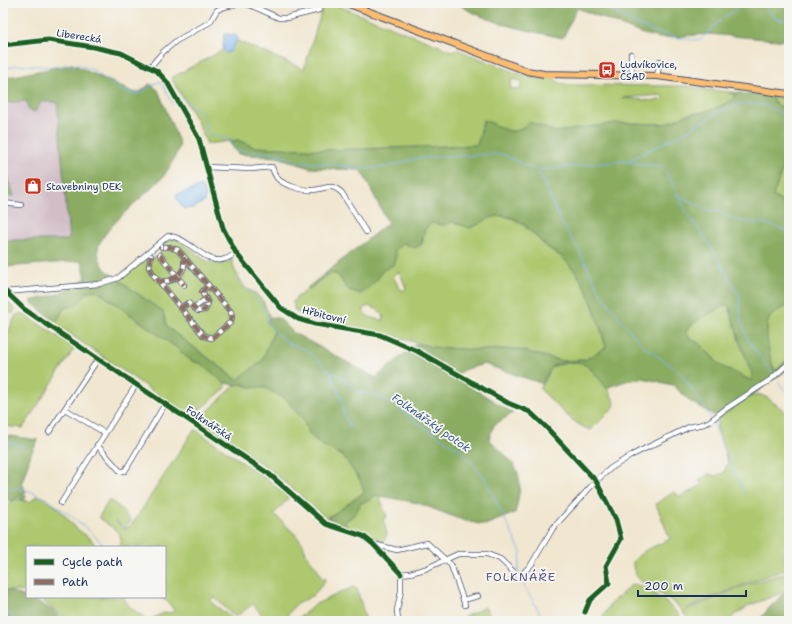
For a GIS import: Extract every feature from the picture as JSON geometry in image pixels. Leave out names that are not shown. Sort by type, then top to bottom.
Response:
[{"type":"main road","points":[[346,3],[519,69],[534,72],[657,76],[789,94]]},
{"type":"street","points":[[150,67],[163,52],[176,41],[210,22],[217,10],[224,7],[241,3],[250,5],[279,18],[287,18],[318,10],[321,3]]},
{"type":"street","name":"Liberecká","points":[[3,46],[48,40],[110,50],[150,67]]},
{"type":"street","points":[[631,54],[632,75]]},
{"type":"street","points":[[657,76],[660,61]]},
{"type":"street","name":"Hřbitovní","points":[[150,67],[157,71],[167,82],[199,140],[223,228],[236,253],[281,308],[298,319],[334,328],[380,335],[417,351],[508,402],[530,412],[596,481],[616,520],[621,539],[606,566],[608,583],[590,600],[585,612]]},
{"type":"street","points":[[206,167],[252,169],[272,167],[277,178],[290,185],[308,190],[331,186],[337,188],[342,193],[366,232]]},
{"type":"street","points":[[3,203],[21,205]]},
{"type":"street","points":[[4,291],[99,284],[118,278],[168,236],[177,236],[212,259],[224,260],[236,253]]},
{"type":"street","points":[[151,256],[150,270],[157,280],[204,336],[212,338],[231,322],[231,312],[175,248],[162,247]]},
{"type":"street","points":[[160,255],[184,285]]},
{"type":"street","points":[[157,280],[167,281],[178,277],[184,266],[184,257]]},
{"type":"street","points":[[180,308],[188,303],[198,311],[205,310],[208,304],[202,292],[208,285]]},
{"type":"street","name":"Folknářská","points":[[4,291],[24,309],[269,474],[326,524],[363,536],[373,544],[401,574]]},
{"type":"street","points":[[194,308],[206,299]]},
{"type":"street","points":[[49,432],[98,359]]},
{"type":"street","points":[[398,621],[397,610],[401,590],[401,574],[410,574],[425,569],[445,558],[458,554],[487,554],[500,559],[517,575],[522,574],[531,565],[554,528],[596,481],[611,468],[632,455],[689,427],[704,424],[710,421],[770,380],[789,363]]},
{"type":"street","points":[[61,503],[136,385]]},
{"type":"street","points":[[97,445],[120,471],[124,471],[165,404]]},
{"type":"street","points":[[65,409],[105,433]]},
{"type":"street","points":[[373,544],[397,550],[427,543],[451,565],[465,605]]},
{"type":"street","points":[[451,565],[452,556]]},
{"type":"street","points":[[463,600],[478,596]]},
{"type":"shaded area","points":[[27,101],[57,102],[69,240],[3,240],[3,196],[13,196],[3,162],[3,103]]},
{"type":"green space","points":[[324,3],[331,3],[452,51],[456,49],[533,78],[553,78],[560,83],[571,85],[687,86],[729,92],[735,96],[729,102],[708,111],[689,114],[665,124],[625,123],[556,132],[529,122],[523,128],[512,131],[483,120],[478,145],[328,150],[254,147],[238,140],[207,144],[197,121],[171,78],[223,50],[226,53],[229,52],[237,41],[304,69]],"holes":[[[512,79],[522,81],[520,90],[510,88]],[[661,95],[664,97],[663,99],[654,101],[622,98]]]},
{"type":"green space","points":[[457,3],[789,3],[789,41],[709,34],[659,38],[643,34],[577,8],[563,38],[494,21],[480,16]]},
{"type":"green space","points":[[72,64],[135,93],[140,92],[150,84],[158,90],[180,145],[170,167],[162,178],[115,222],[107,232],[98,249],[99,258],[107,271],[163,312],[167,327],[237,380],[262,361],[274,331],[268,325],[267,320],[270,318],[279,318],[294,333],[376,378],[416,344],[432,347],[477,350],[516,349],[562,361],[585,360],[606,347],[591,300],[573,269],[565,260],[545,245],[520,221],[508,217],[492,217],[470,228],[452,222],[444,225],[432,223],[425,229],[421,245],[415,248],[403,243],[395,250],[396,256],[393,265],[382,271],[378,279],[361,294],[349,290],[334,273],[327,275],[310,289],[307,288],[388,223],[361,170],[310,168],[278,157],[238,154],[229,142],[238,140],[254,147],[328,150],[477,145],[484,120],[506,130],[512,131],[523,128],[529,122],[556,132],[615,123],[665,124],[689,114],[708,111],[729,102],[735,96],[729,92],[771,96],[774,102],[789,111],[789,150],[773,196],[786,205],[789,203],[789,305],[771,316],[768,323],[767,336],[771,360],[775,370],[778,370],[789,357],[789,368],[719,418],[691,402],[673,385],[643,378],[626,381],[606,388],[590,368],[580,363],[573,362],[554,365],[545,378],[543,384],[484,364],[463,370],[455,377],[513,413],[494,425],[489,439],[507,457],[517,471],[520,487],[515,513],[485,525],[465,521],[418,503],[375,495],[371,500],[361,503],[355,514],[345,521],[347,528],[328,518],[363,493],[364,490],[360,480],[343,456],[322,445],[312,437],[307,430],[304,420],[286,399],[265,388],[250,387],[244,384],[235,385],[224,383],[202,364],[190,360],[177,348],[96,290],[89,291],[75,305],[64,308],[56,323],[30,301],[59,294],[86,278],[82,261],[3,267],[3,240],[69,240],[57,102],[41,102],[35,112],[28,109],[27,101],[3,103],[3,78]],"holes":[[[726,305],[729,306],[740,343],[752,373],[752,381],[721,366],[699,343],[690,339],[686,332],[692,324],[703,317]]]},
{"type":"green space","points":[[771,96],[789,100],[789,111],[774,102]]},
{"type":"green space","points":[[789,150],[789,203],[787,205],[773,196]]},
{"type":"green space","points":[[3,162],[14,196],[3,196]]},
{"type":"green space","points":[[503,216],[520,222],[544,245],[562,257],[573,268],[591,300],[606,347],[604,349],[585,360],[562,361],[516,349],[477,350],[432,347],[389,335],[306,317],[295,311],[293,302],[296,298],[327,275],[335,274],[349,290],[361,294],[376,280],[382,271],[393,265],[396,256],[395,250],[403,243],[409,245],[423,243],[424,229],[432,223],[444,225],[452,222],[468,227],[489,217]],"holes":[[[397,272],[400,273],[406,288],[404,291],[399,288],[393,276]],[[365,307],[373,307],[383,315],[384,320],[375,319],[366,315],[363,310]]]},
{"type":"green space","points":[[169,238],[184,244],[206,261],[214,264],[222,264],[232,259],[234,269],[245,288],[255,293],[263,301],[270,318],[267,320],[274,331],[262,361],[238,380],[167,327],[163,312],[119,280],[147,256],[152,258],[158,256],[163,248],[162,243]]},
{"type":"green space","points":[[96,290],[177,348],[192,361],[200,363],[220,377],[226,388],[190,417],[57,325],[56,322],[64,308],[75,305],[89,291]]},
{"type":"green space","points":[[3,296],[15,310],[12,314],[3,307]]},
{"type":"green space","points":[[726,305],[729,306],[740,343],[752,373],[752,381],[721,366],[699,343],[690,339],[686,332],[688,328],[697,320]]},
{"type":"green space","points":[[789,305],[789,357],[776,371],[773,367],[769,354],[767,337],[768,323],[773,314]]},
{"type":"green space","points":[[22,313],[65,341],[74,349],[23,428],[3,426],[3,343],[16,315]]},
{"type":"green space","points":[[574,362],[583,363],[592,371],[608,390],[614,402],[614,407],[591,430],[570,418],[539,388],[543,384],[553,366]]},
{"type":"green space","points":[[240,384],[250,387],[266,388],[286,399],[304,420],[307,430],[312,437],[322,445],[343,456],[360,480],[364,490],[363,493],[349,505],[326,518],[268,468],[206,427],[200,421],[205,414],[235,385]]},
{"type":"green space","points":[[758,394],[766,397],[789,414],[789,568],[745,584],[689,607],[686,610],[746,585],[789,572],[789,590],[748,606],[727,621],[689,621],[682,610],[675,604],[647,586],[636,576],[633,561],[644,551],[670,539],[656,504],[657,503],[674,492],[680,497],[702,485],[699,480],[709,474],[715,476],[723,473],[728,463],[717,430],[717,420],[730,408],[741,401]]},
{"type":"green space","points":[[196,430],[268,480],[288,496],[288,499],[274,514],[303,544],[307,556],[317,568],[322,579],[326,579],[314,595],[295,605],[283,621],[267,621],[253,604],[237,616],[234,616],[214,597],[211,600],[213,604],[231,617],[231,621],[70,621],[61,617],[40,598],[124,598],[130,607],[148,620],[164,613],[174,612],[168,602],[162,598],[166,598],[166,546],[120,546],[121,541],[118,532],[99,517],[109,500],[119,507],[131,521],[125,528],[115,521],[122,528],[126,529],[133,523],[193,431]]},
{"type":"green space","points":[[3,435],[38,440],[31,454],[22,483],[26,492],[21,494],[26,496],[24,501],[18,497],[13,501],[3,499]]},
{"type":"green space","points":[[375,495],[379,496],[387,517],[383,519],[387,534],[383,544],[379,542],[377,538],[354,531],[344,523],[355,514],[361,503]]},
{"type":"green space","points":[[37,496],[43,497],[58,508],[77,529],[91,539],[95,546],[26,546],[26,592],[4,590],[3,584],[6,577],[3,560],[3,504],[9,504],[16,499],[30,502]]},
{"type":"green space","points":[[632,584],[638,585],[660,598],[675,610],[683,621],[601,621],[609,606]]},
{"type":"green space","points":[[353,587],[357,589],[366,621],[295,621],[316,604]]},
{"type":"green space","points":[[3,589],[44,605],[56,615],[60,621],[3,621]]},
{"type":"green space","points":[[789,590],[789,621],[757,621],[785,592]]},
{"type":"green space","points":[[485,607],[493,621],[456,621]]},
{"type":"water","points":[[224,34],[235,35],[238,38],[230,52],[226,53],[223,50]]},
{"type":"water","points":[[201,186],[206,195],[204,202],[193,208],[184,209],[179,203],[176,195]]},
{"type":"waterway","points":[[600,3],[623,18],[647,29],[674,37],[687,39],[700,40],[722,19]]},
{"type":"waterway","points":[[724,17],[734,11],[741,3]]},
{"type":"waterway","points":[[763,6],[769,10],[774,18],[789,21]]},
{"type":"waterway","name":"Folknářský potok","points":[[3,69],[18,65],[53,67],[79,65],[93,70],[118,89],[133,94],[141,93],[158,82],[162,82],[173,104]]},
{"type":"waterway","points":[[182,98],[202,114],[205,120],[206,131],[209,135],[230,139],[235,150],[250,152]]},
{"type":"waterway","points":[[627,161],[682,134],[719,112],[742,103],[766,105],[789,118]]},
{"type":"waterway","points":[[253,152],[279,154],[297,162],[332,164],[360,169],[388,167],[418,158],[497,154],[505,155],[519,163],[538,170],[623,161],[660,167],[667,173],[676,192],[680,196],[709,210],[722,212],[733,220],[769,224],[789,232]]},
{"type":"waterway","points":[[538,170],[560,220],[577,247],[602,295],[623,323],[645,347],[680,372],[711,418]]},
{"type":"waterway","points":[[677,194],[688,215],[712,248],[739,295],[741,321],[748,340],[772,373]]},
{"type":"waterway","name":"Folknářský potok","points":[[236,278],[261,305],[265,312],[268,325],[288,343],[307,350],[330,372],[340,376],[359,392],[375,395],[395,406],[422,426],[458,448],[483,475],[521,552],[518,573]]},
{"type":"waterway","points":[[330,373],[342,399],[344,415],[350,427]]},
{"type":"waterway","points":[[778,381],[789,396]]},
{"type":"waterway","points":[[713,422],[736,477],[745,494]]},
{"type":"waterway","points":[[3,440],[24,447]]},
{"type":"waterway","points":[[3,492],[18,488],[28,490],[65,512],[89,530],[104,546]]},
{"type":"waterway","name":"Folknářský potok","points":[[519,577],[540,613],[547,621]]},
{"type":"waterway","points":[[3,609],[15,619]]},
{"type":"marked path","points":[[151,256],[149,267],[153,274],[204,336],[212,338],[231,322],[231,312],[178,250],[170,247],[162,247]]},
{"type":"marked path","points":[[160,255],[184,285]]},
{"type":"marked path","points":[[157,280],[168,281],[181,273],[184,257]]},
{"type":"marked path","points":[[181,308],[188,303],[198,311],[205,310],[208,303],[202,292],[208,285]]},
{"type":"cycle path","points":[[3,45],[48,40],[93,47],[121,53],[157,71],[167,82],[199,139],[223,228],[236,253],[281,308],[298,319],[315,324],[380,335],[417,351],[508,403],[530,412],[546,427],[596,481],[616,520],[621,539],[606,566],[609,583],[590,600],[585,612]]},
{"type":"cycle path","points":[[3,289],[24,309],[269,474],[326,524],[363,536],[373,544],[401,574]]},
{"type":"place","name":"Ludvíkovice, ČSAD","points":[[607,70]]},
{"type":"place","name":"Stavebniny DEK","points":[[33,186]]},
{"type":"district","name":"FOLKNÁŘE","points":[[521,577]]}]
